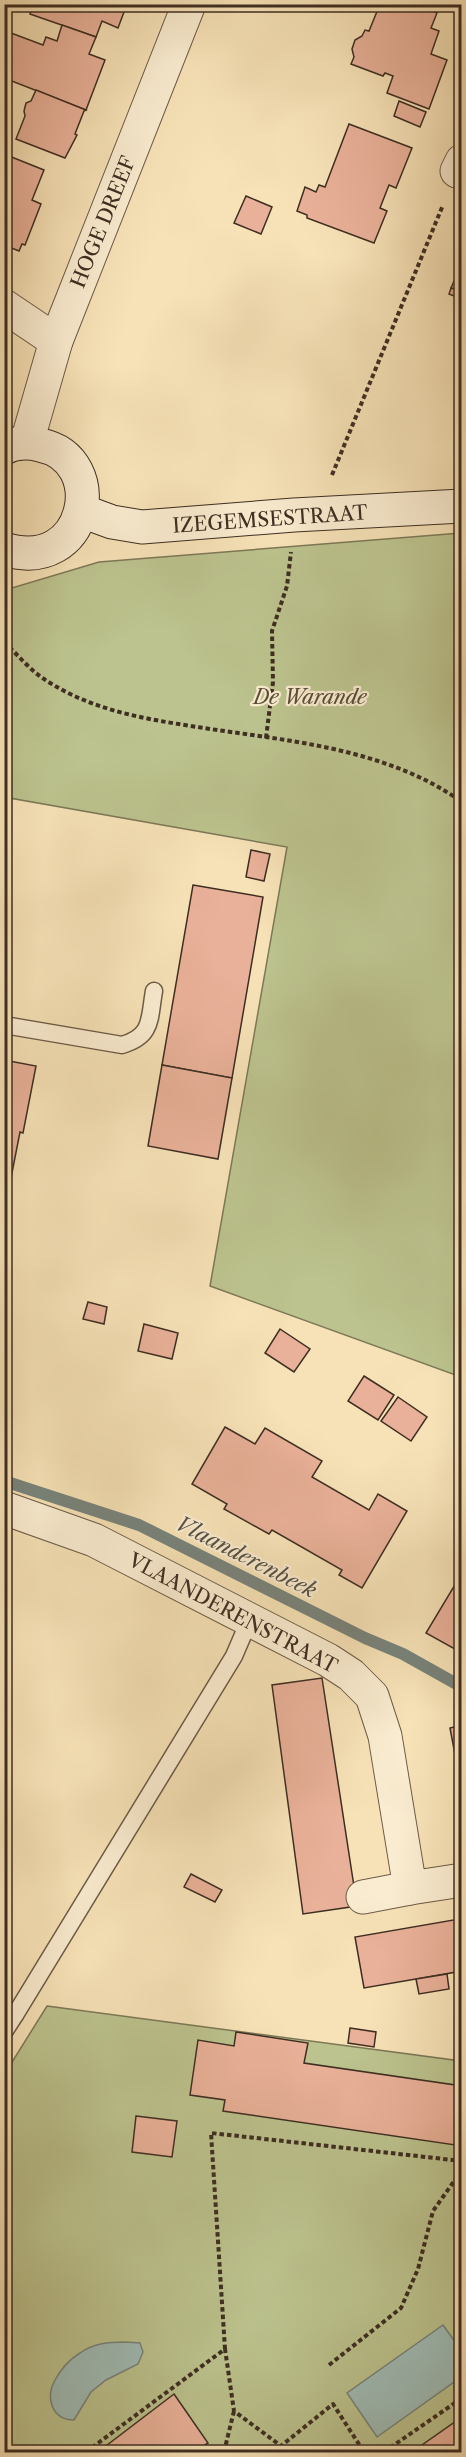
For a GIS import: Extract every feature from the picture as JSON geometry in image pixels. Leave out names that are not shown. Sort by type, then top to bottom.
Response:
[{"type":"street","name":"HOGE DREEF","points":[[16,445],[189,4]]},
{"type":"street","points":[[4,306],[56,341]]},
{"type":"street","points":[[4,549],[20,554],[39,553],[56,547],[70,534],[82,511],[82,490],[76,471],[65,457],[48,446],[16,445]]},
{"type":"street","name":"IZEGEMSESTRAAT","points":[[82,511],[112,522],[142,527],[305,514],[462,506]]},
{"type":"street","name":"VLAANDERENSTRAAT","points":[[4,1508],[94,1540],[328,1660],[351,1675],[372,1696],[385,1736],[410,1888]]},
{"type":"street","points":[[363,1897],[462,1880]]},
{"type":"lane","points":[[4,1025],[122,1046],[137,1041],[147,1031],[154,991]]},
{"type":"lane","points":[[4,2032],[10,2011],[234,1656],[249,1621]]},
{"type":"path","points":[[266,738],[273,682],[272,631],[287,586],[305,514],[459,166]]},
{"type":"path","points":[[4,642],[43,678],[74,696],[108,711],[148,720],[345,750],[394,765],[446,791],[462,802]]},
{"type":"path","points":[[224,2452],[234,2411],[225,2349],[211,2133],[462,2161]]},
{"type":"path","points":[[328,2366],[401,2308],[418,2269],[433,2211],[462,2170]]},
{"type":"path","points":[[462,2228],[456,2244],[462,2249]]},
{"type":"path","points":[[86,2452],[225,2349]]},
{"type":"path","points":[[384,2452],[462,2398]]},
{"type":"path","points":[[234,2411],[281,2446],[333,2404],[364,2452]]},
{"type":"green space","name":"De Warande","points":[[462,533],[461,1377],[210,1286],[287,847],[4,797],[5,590],[99,562]]},
{"type":"green space","points":[[47,2006],[461,2061],[461,2452],[5,2452],[4,2075]]},
{"type":"water","points":[[443,2325],[461,2350],[461,2377],[377,2437],[347,2393]]},
{"type":"water","points":[[140,2343],[143,2352],[138,2364],[106,2380],[91,2392],[74,2420],[60,2416],[52,2407],[52,2387],[69,2361],[96,2345]]},
{"type":"building","points":[[34,4],[127,4],[118,28],[102,21],[96,37],[30,14]]},
{"type":"building","points":[[380,4],[396,7],[397,4],[417,4],[437,13],[431,28],[439,31],[431,54],[447,60],[429,109],[387,93],[393,76],[385,73],[383,76],[351,64],[354,57],[352,49],[355,40],[362,36],[365,30],[369,31]]},
{"type":"building","points":[[62,25],[96,37],[89,54],[105,60],[86,110],[4,78],[4,50],[11,33],[43,45],[46,37],[57,41]]},
{"type":"building","points":[[36,90],[86,110],[65,158],[16,139],[25,116],[26,103],[31,101]]},
{"type":"building","points":[[399,101],[426,112],[420,127],[394,116]]},
{"type":"building","points":[[349,124],[412,148],[396,188],[389,185],[380,208],[387,211],[374,243],[307,218],[307,215],[297,211],[305,187],[316,192],[319,185],[325,187]]},
{"type":"building","points":[[4,154],[44,170],[32,200],[41,204],[25,245],[22,244],[19,251],[4,245]]},
{"type":"building","points":[[246,196],[272,207],[261,234],[234,223]]},
{"type":"building","points":[[462,263],[462,292],[451,288]]},
{"type":"building","points":[[451,288],[462,292],[462,299],[449,294]]},
{"type":"building","points":[[251,850],[270,854],[264,881],[246,877]]},
{"type":"building","points":[[193,885],[263,897],[232,1078],[162,1065]]},
{"type":"building","points":[[4,931],[9,932],[6,952],[4,952]]},
{"type":"building","points":[[4,1060],[36,1066],[9,1188],[4,1187]]},
{"type":"building","points":[[162,1065],[232,1078],[218,1159],[148,1146]]},
{"type":"building","points":[[88,1302],[107,1307],[104,1324],[83,1319]]},
{"type":"building","points":[[144,1324],[178,1333],[172,1359],[138,1351]]},
{"type":"building","points":[[280,1329],[310,1349],[294,1372],[265,1353]]},
{"type":"building","points":[[364,1376],[394,1395],[378,1420],[348,1401]]},
{"type":"building","points":[[398,1397],[427,1417],[411,1441],[381,1421]]},
{"type":"building","points":[[225,1427],[255,1444],[265,1428],[322,1461],[312,1477],[369,1510],[378,1494],[407,1511],[362,1588],[339,1575],[342,1570],[272,1530],[269,1534],[224,1509],[227,1504],[192,1484]]},
{"type":"building","points":[[462,1573],[462,1653],[426,1633]]},
{"type":"building","points":[[322,1678],[357,1906],[303,1914],[272,1685]]},
{"type":"building","points":[[462,1725],[462,1792],[450,1728]]},
{"type":"building","points":[[191,1874],[222,1890],[215,1902],[184,1887]]},
{"type":"building","points":[[459,1919],[462,1933],[462,1971],[364,1988],[355,1937]]},
{"type":"building","points":[[447,1974],[449,1989],[419,1994],[416,1979]]},
{"type":"building","points":[[350,2028],[376,2032],[374,2047],[348,2043]]},
{"type":"building","points":[[236,2032],[308,2043],[304,2063],[462,2086],[462,2146],[223,2111],[225,2100],[190,2095],[198,2040],[234,2046]]},
{"type":"building","points":[[136,2116],[177,2121],[172,2157],[132,2152]]},
{"type":"building","points":[[174,2394],[208,2443],[194,2452],[98,2452]]},
{"type":"building","points":[[462,2417],[462,2452],[412,2452]]},
{"type":"waterway","name":"Vlaanderenbeek","points":[[4,1481],[139,1525],[365,1638],[403,1654],[462,1687]]}]
